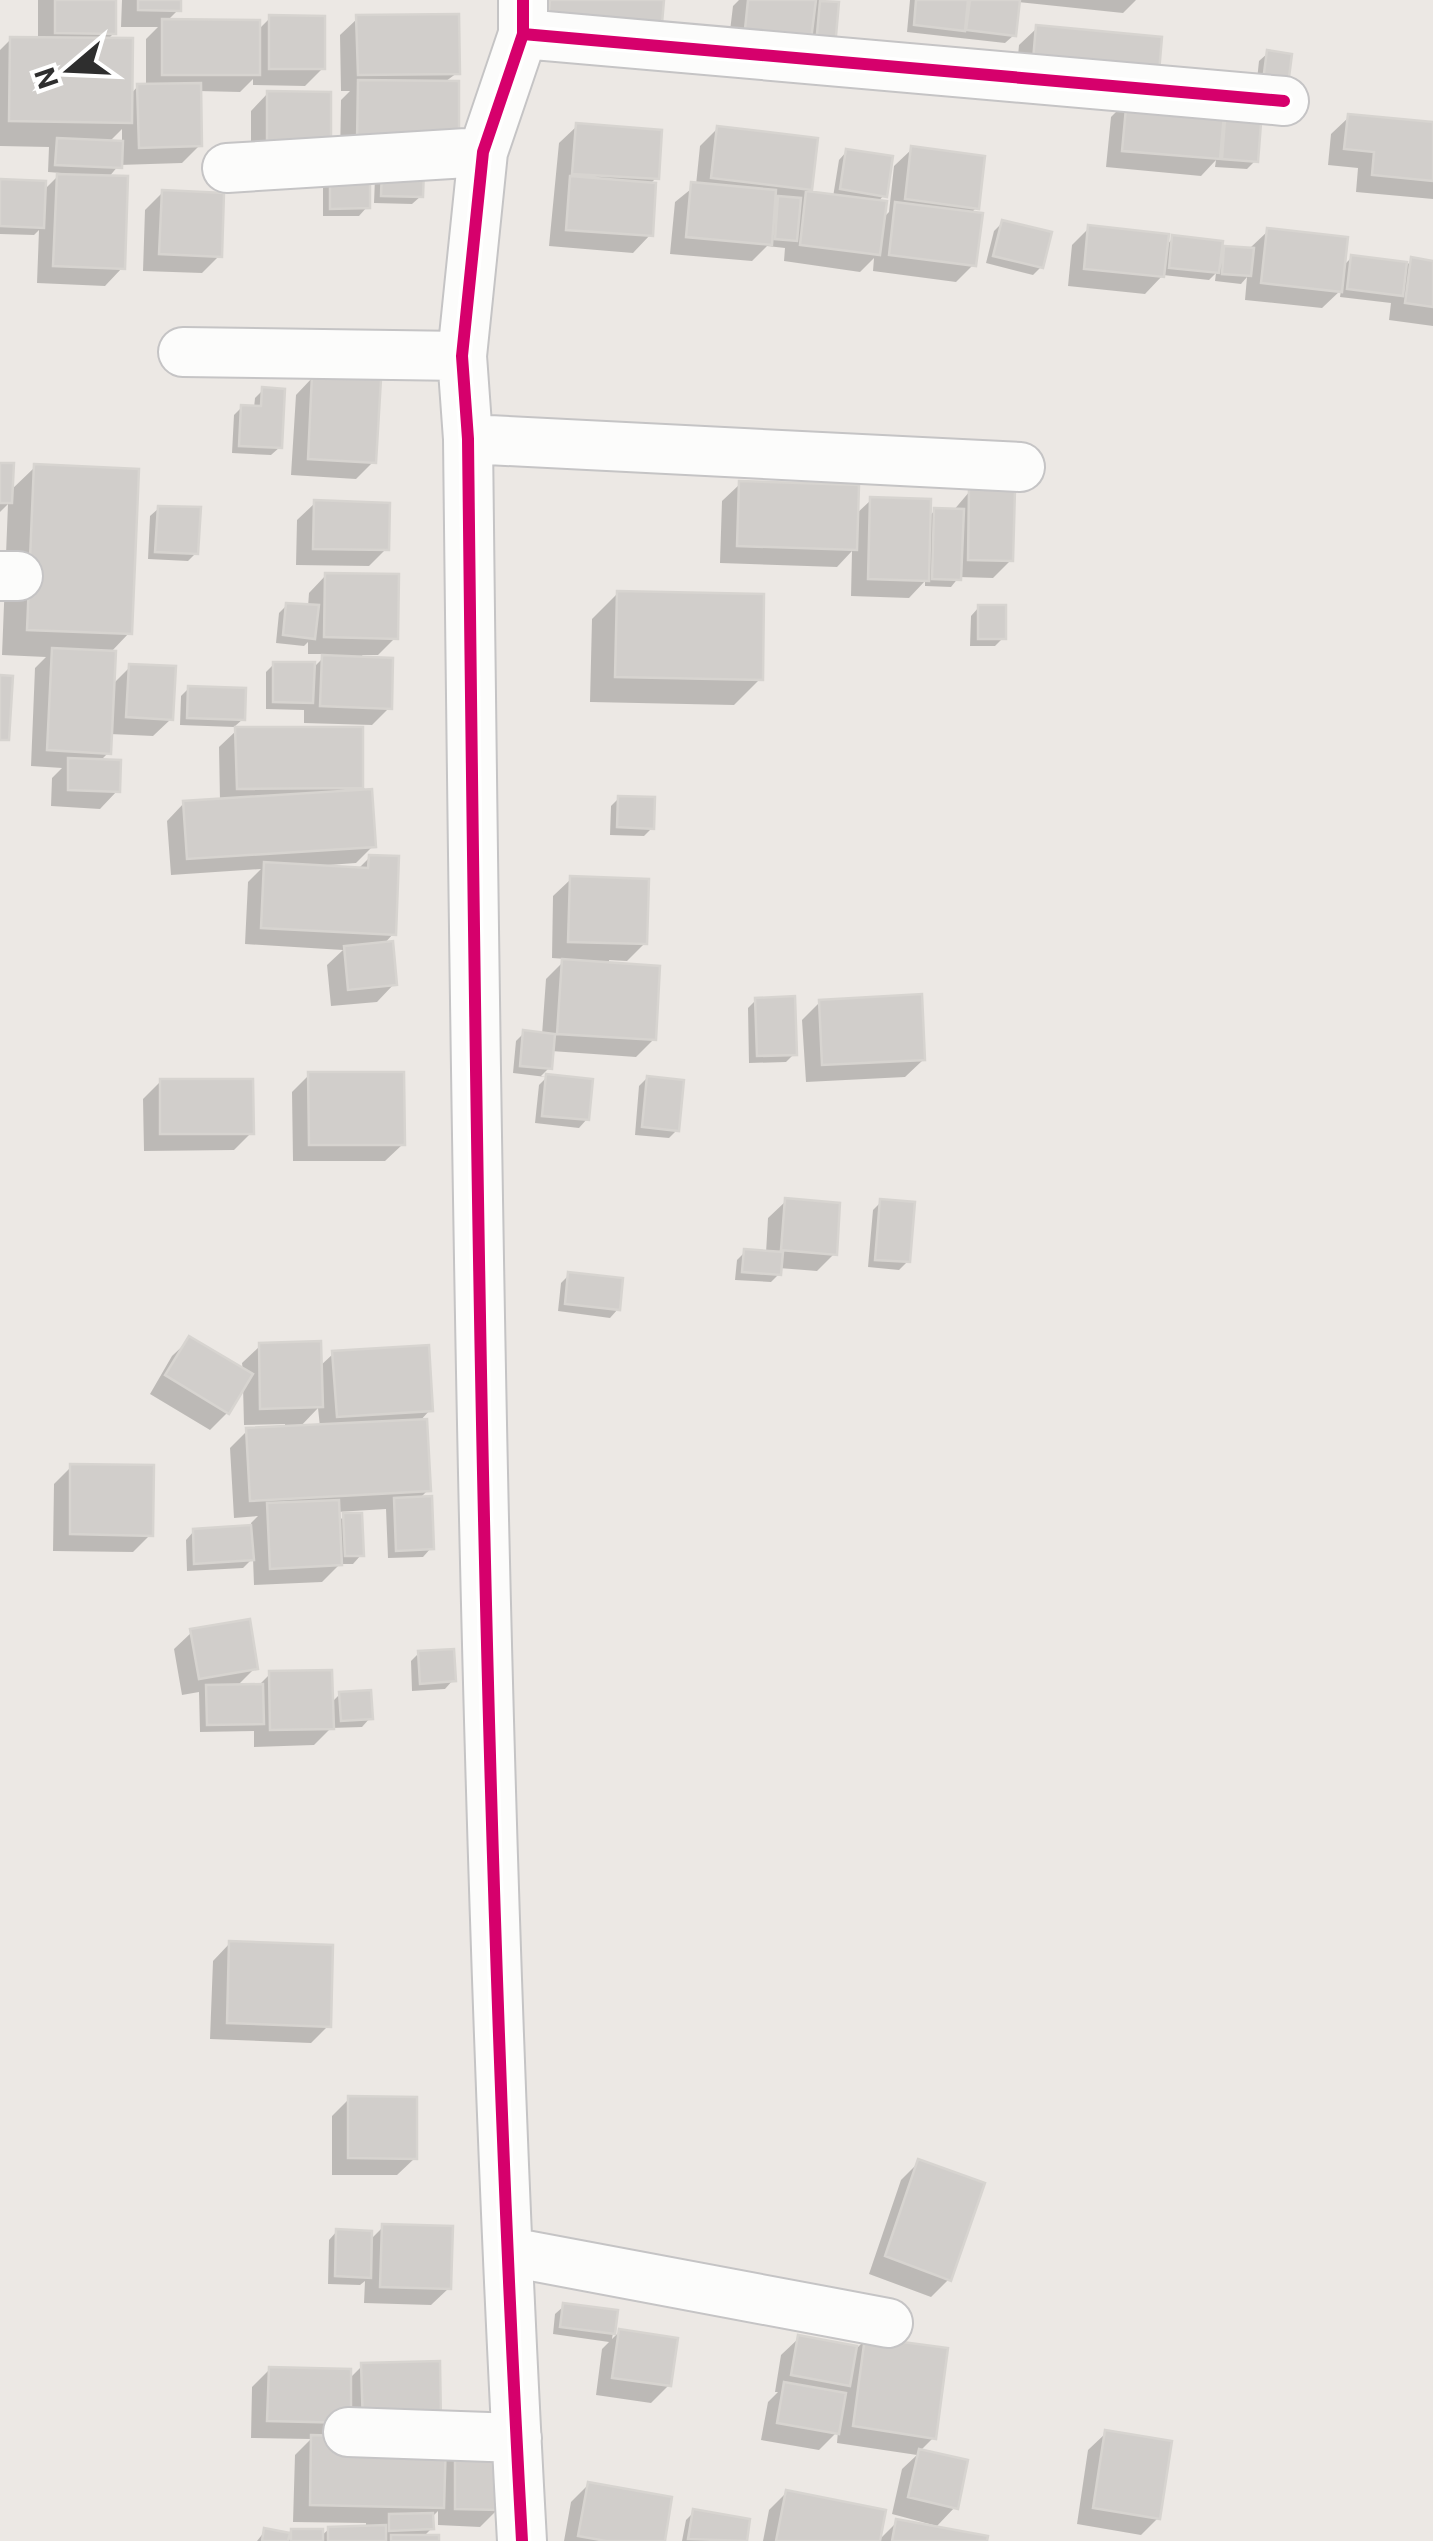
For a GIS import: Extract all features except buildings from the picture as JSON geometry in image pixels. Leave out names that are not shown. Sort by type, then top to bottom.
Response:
[{"type":"street","points":[[529,2540],[517,2438],[494,1941],[478,1248],[468,439],[462,356],[483,152],[523,17],[1284,100]]},
{"type":"street","points":[[226,168],[483,152]]},
{"type":"street","points":[[183,352],[462,356]]},
{"type":"street","points":[[468,439],[1020,467]]},
{"type":"street","points":[[510,2252],[888,2323]]},
{"type":"street","points":[[348,2432],[517,2438]]},
{"type":"cycle path","points":[[522,2541],[490,1753],[478,1228],[468,439],[462,356],[483,152],[523,34],[523,0]]},
{"type":"cycle path","points":[[523,34],[1284,101]]}]
